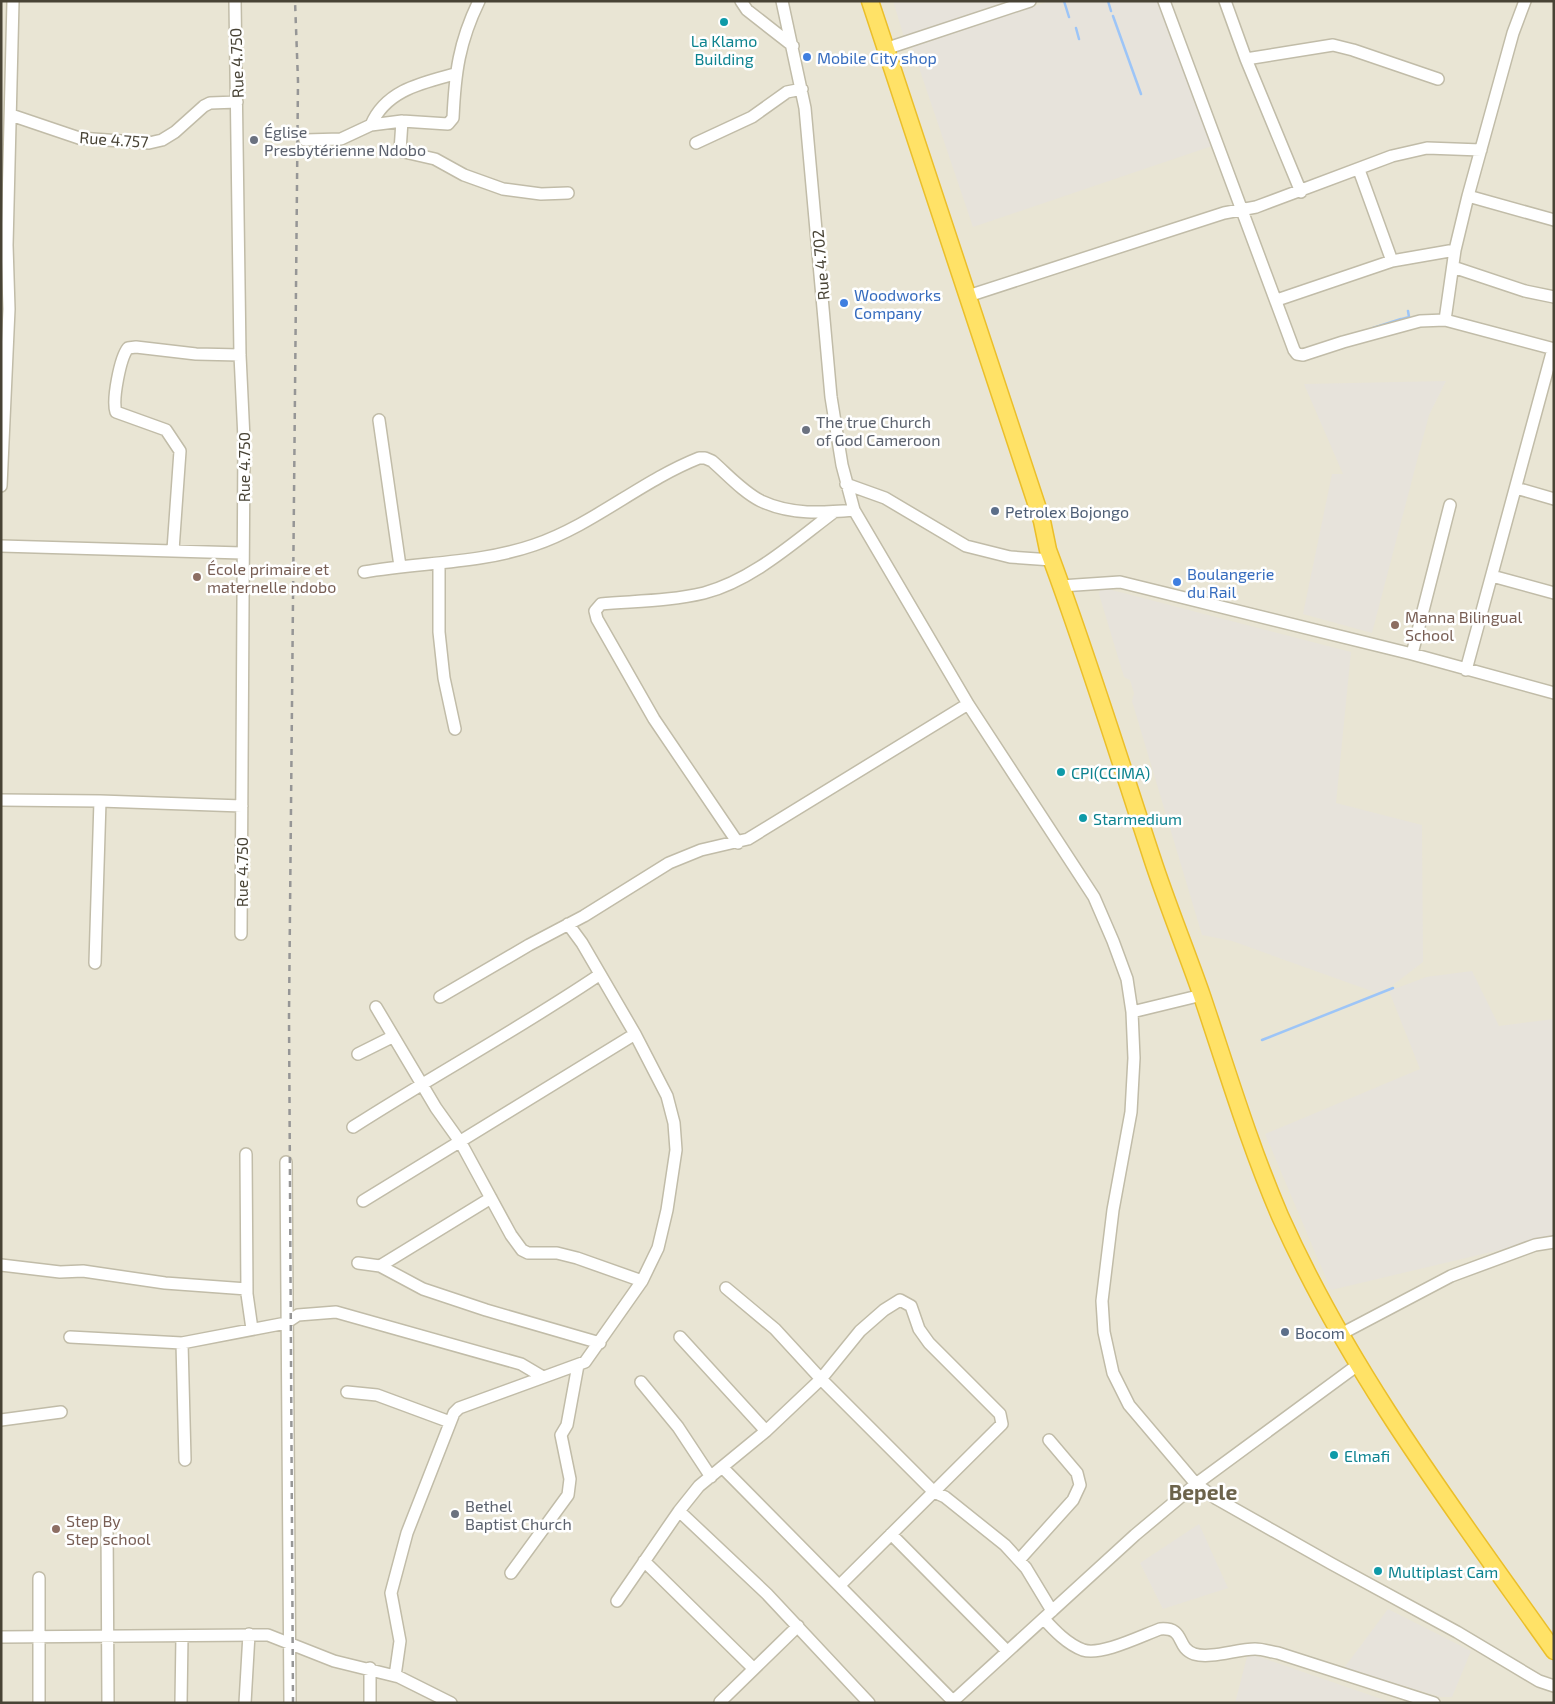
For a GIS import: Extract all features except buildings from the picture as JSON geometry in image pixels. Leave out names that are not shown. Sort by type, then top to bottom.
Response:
[{"type":"highway","points":[[860,1],[941,228],[968,296],[1042,521],[1050,555],[1153,861],[1202,995],[1254,1150],[1281,1216],[1311,1280],[1341,1334],[1418,1459],[1554,1651]]},
{"type":"highway","points":[[870,1],[1032,518],[1040,540],[1050,555]]},
{"type":"street","points":[[1,486],[9,309],[7,245],[11,115],[6,74],[13,1]]},
{"type":"street","name":"Rue 4.750","points":[[235,1],[240,355],[244,439],[241,934]]},
{"type":"street","points":[[305,140],[341,139],[371,125],[402,120],[448,124],[453,118],[455,74],[467,26],[479,1]]},
{"type":"street","points":[[741,1],[747,10],[793,46]]},
{"type":"street","name":"Rue 4.702","points":[[782,1],[802,88],[816,215],[831,397],[846,484],[854,510],[968,704],[1094,897],[1127,979],[1132,1012],[1134,1058],[1131,1112],[1113,1210],[1102,1301],[1104,1332],[1113,1373],[1129,1405],[1196,1484],[1315,1555],[1457,1632],[1539,1681],[1554,1686]]},
{"type":"street","points":[[886,49],[1030,1]]},
{"type":"street","points":[[1164,1],[1241,211],[1297,354],[1303,355],[1420,321],[1445,320],[1553,349],[1466,670]]},
{"type":"street","points":[[1225,1],[1246,60],[1301,192]]},
{"type":"street","points":[[1445,320],[1455,250],[1468,196],[1513,33],[1525,1]]},
{"type":"street","points":[[1246,60],[1333,45],[1438,79]]},
{"type":"street","points":[[371,125],[382,106],[408,88],[455,74]]},
{"type":"street","points":[[696,143],[752,116],[787,92],[802,88]]},
{"type":"street","name":"Rue 4.757","points":[[11,115],[79,138],[149,143],[162,140],[175,132],[204,106],[210,103],[237,102]]},
{"type":"street","points":[[402,120],[400,151],[435,159],[464,175],[503,189],[541,194],[568,193]]},
{"type":"street","points":[[968,296],[1224,213],[1241,211],[1301,192],[1392,156],[1427,148],[1482,150]]},
{"type":"street","points":[[1359,170],[1392,261]]},
{"type":"street","points":[[1468,196],[1554,220]]},
{"type":"street","points":[[1277,300],[1392,261],[1455,250]]},
{"type":"street","points":[[1453,267],[1525,291],[1554,297]]},
{"type":"street","points":[[173,550],[180,450],[166,430],[116,412],[114,407],[124,355],[128,348],[136,347],[196,354],[240,355]]},
{"type":"street","points":[[379,420],[400,566]]},
{"type":"street","points":[[364,572],[400,566],[439,565],[534,545],[597,515],[699,458],[712,461],[760,500],[781,508],[814,513],[854,510]]},
{"type":"street","points":[[846,484],[884,498],[966,546],[1010,557],[1050,555]]},
{"type":"street","points":[[1516,488],[1554,498]]},
{"type":"street","points":[[1412,654],[1450,505]]},
{"type":"street","points":[[738,843],[654,719],[597,619],[595,611],[601,604],[658,600],[703,593],[725,586],[775,556],[834,512]]},
{"type":"street","points":[[1,546],[242,553]]},
{"type":"street","points":[[439,565],[439,632],[444,678],[455,729]]},
{"type":"street","points":[[1492,576],[1554,593]]},
{"type":"street","points":[[1061,586],[1120,582],[1412,654],[1554,694]]},
{"type":"street","points":[[440,997],[568,924],[669,863],[701,850],[738,843],[748,839],[968,704]]},
{"type":"street","points":[[1,800],[242,806]]},
{"type":"street","points":[[95,964],[100,801]]},
{"type":"street","points":[[395,1676],[400,1641],[391,1593],[407,1533],[454,1413],[459,1408],[585,1362],[642,1281],[658,1248],[668,1210],[676,1150],[674,1123],[667,1096],[635,1034],[582,943],[568,924]]},
{"type":"street","points":[[353,1127],[422,1083],[548,1009],[599,975]]},
{"type":"street","points":[[1132,1012],[1202,995]]},
{"type":"street","points":[[376,1007],[392,1037],[461,1143],[511,1235],[525,1252],[557,1253],[577,1258],[642,1281]]},
{"type":"street","points":[[363,1201],[461,1143],[635,1034]]},
{"type":"street","points":[[358,1054],[392,1037]]},
{"type":"street","points":[[246,1154],[247,1289],[252,1330]]},
{"type":"street","points":[[286,1162],[290,1703]]},
{"type":"street","points":[[380,1266],[491,1198]]},
{"type":"street","points":[[1341,1334],[1451,1276],[1535,1245],[1554,1242]]},
{"type":"street","points":[[358,1263],[380,1266],[423,1289],[486,1310],[600,1343]]},
{"type":"street","points":[[1,1265],[60,1272],[83,1271],[165,1283],[247,1289]]},
{"type":"street","points":[[726,1288],[775,1329],[820,1379],[934,1492],[945,1497],[1005,1545],[1034,1579],[1048,1615],[1068,1641],[1083,1650],[1100,1651],[1160,1629],[1170,1628],[1177,1633],[1185,1649],[1194,1654],[1255,1649],[1278,1653],[1434,1703]]},
{"type":"street","points":[[617,1601],[679,1511],[699,1486],[766,1431],[820,1379],[860,1331],[884,1310],[900,1300],[910,1306],[919,1329],[929,1343],[960,1372],[1003,1419],[1002,1424],[840,1585]]},
{"type":"street","points":[[70,1337],[182,1343],[286,1323],[298,1315],[336,1312],[514,1362],[544,1378]]},
{"type":"street","points":[[680,1337],[766,1431]]},
{"type":"street","points":[[182,1343],[185,1460]]},
{"type":"street","points":[[722,1468],[840,1585],[952,1702],[1135,1534],[1196,1484],[1359,1364]]},
{"type":"street","points":[[511,1573],[568,1495],[570,1479],[561,1435],[568,1425],[578,1365]]},
{"type":"street","points":[[641,1382],[678,1428],[711,1477]]},
{"type":"street","points":[[347,1392],[377,1395],[450,1422]]},
{"type":"street","points":[[1,1420],[61,1412]]},
{"type":"street","points":[[1019,1560],[1073,1500],[1080,1484],[1077,1472],[1049,1440]]},
{"type":"street","points":[[679,1511],[798,1626],[869,1703]]},
{"type":"street","points":[[107,1524],[108,1703]]},
{"type":"street","points":[[891,1534],[1007,1651]]},
{"type":"street","points":[[644,1561],[754,1669]]},
{"type":"street","points":[[39,1578],[39,1703]]},
{"type":"street","points":[[720,1702],[798,1626]]},
{"type":"street","points":[[245,1703],[249,1634]]},
{"type":"street","points":[[1,1637],[109,1638],[268,1635],[334,1661],[370,1668],[395,1676],[451,1703]]},
{"type":"street","points":[[181,1703],[182,1636]]},
{"type":"street","points":[[370,1668],[370,1703]]},
{"type":"shaded area","points":[[1,1],[1554,1],[1554,1703],[1,1703]]},
{"type":"shaded area","points":[[893,1],[1002,1],[1003,6],[904,37]]},
{"type":"shaded area","points":[[1050,1],[1159,1],[1212,146],[973,227],[912,47]]},
{"type":"shaded area","points":[[1446,381],[1429,415],[1372,633],[1303,614],[1332,474],[1343,474],[1304,384]]},
{"type":"shaded area","points":[[1104,588],[1351,652],[1336,803],[1422,825],[1423,962],[1393,985],[1377,993],[1232,941],[1202,935],[1132,701],[1134,693],[1130,680],[1124,677],[1099,594],[1100,590]]},
{"type":"shaded area","points":[[1472,971],[1499,1026],[1554,1019],[1554,1237],[1331,1290],[1265,1134],[1420,1069],[1389,991],[1426,977]]},
{"type":"shaded area","points":[[1199,1524],[1228,1588],[1163,1609],[1140,1563]]},
{"type":"shaded area","points":[[1388,1609],[1471,1651],[1452,1697],[1441,1697],[1344,1668]]},
{"type":"shaded area","points":[[1248,1653],[1393,1703],[1235,1703]]},
{"type":"waterway","points":[[1064,1],[1069,17]]},
{"type":"waterway","points":[[1108,1],[1111,11]]},
{"type":"waterway","points":[[1113,16],[1141,94]]},
{"type":"waterway","points":[[1076,28],[1079,39]]},
{"type":"waterway","points":[[1402,319],[1409,317],[1408,311]]},
{"type":"waterway","points":[[1373,328],[1401,319]]},
{"type":"waterway","points":[[1262,1040],[1393,988]]},
{"type":"railway","points":[[293,1703],[289,1015],[298,81],[295,1]]},
{"type":"place","name":"La Klamo Building","points":[[724,22]]},
{"type":"place","name":"Mobile City shop","points":[[807,57]]},
{"type":"place","name":"Église Presbytérienne Ndobo","points":[[254,140]]},
{"type":"place","name":"Woodworks Company","points":[[844,303]]},
{"type":"place","name":"The true Church of God Cameroon","points":[[806,430]]},
{"type":"place","name":"Petrolex Bojongo","points":[[995,511]]},
{"type":"place","name":"École primaire et maternelle ndobo","points":[[197,577]]},
{"type":"place","name":"Boulangerie du Rail","points":[[1177,582]]},
{"type":"place","name":"Manna Bilingual School","points":[[1395,625]]},
{"type":"place","name":"CPI(CCIMA)","points":[[1061,772]]},
{"type":"place","name":"Starmedium","points":[[1083,818]]},
{"type":"place","name":"Bocom","points":[[1285,1332]]},
{"type":"place","name":"Elmafi","points":[[1334,1455]]},
{"type":"place","name":"Bethel Baptist Church","points":[[455,1514]]},
{"type":"place","name":"Step By Step school","points":[[56,1529]]},
{"type":"place","name":"Multiplast Cam","points":[[1378,1571]]},
{"type":"district","name":"Bepele","points":[[1203,1491]]}]
